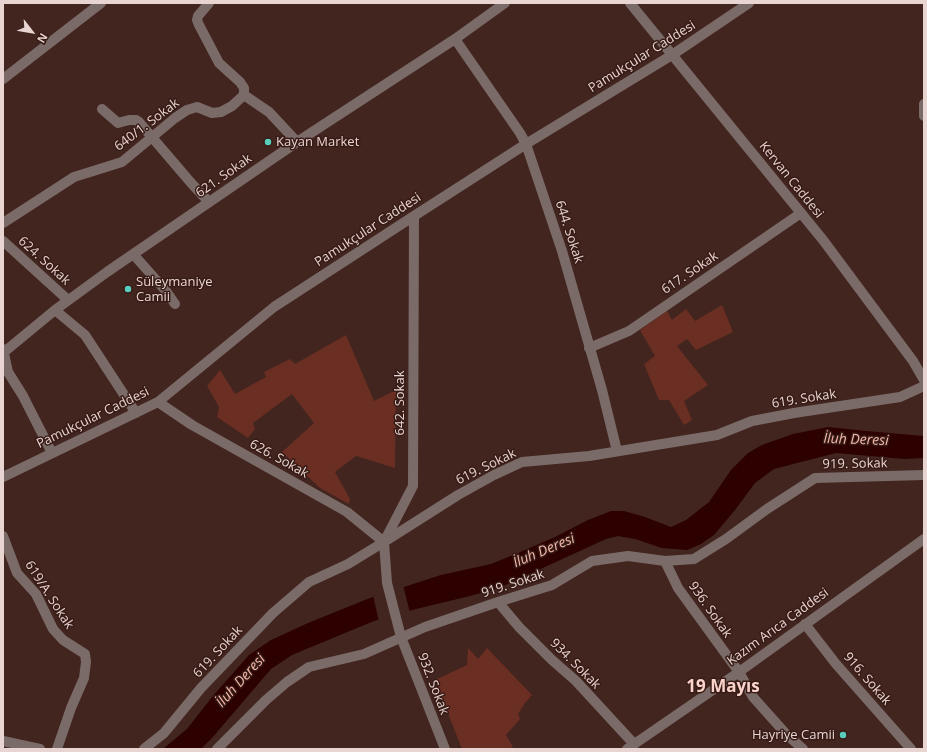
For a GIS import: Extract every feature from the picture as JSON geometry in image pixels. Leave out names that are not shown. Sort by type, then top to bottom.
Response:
[{"type":"street","points":[[209,3],[198,16],[197,20],[198,25],[219,63],[240,82],[244,88],[244,95],[270,112],[296,142]]},
{"type":"street","name":"621. Sokak","points":[[3,351],[68,300],[133,254],[296,142],[455,39],[505,3]]},
{"type":"street","name":"Kervan Caddesi","points":[[630,3],[823,240],[913,361],[924,380]]},
{"type":"street","name":"Pamukçular Caddesi","points":[[3,477],[158,402],[274,307],[526,144],[672,55],[748,3]]},
{"type":"street","points":[[3,79],[99,4]]},
{"type":"street","name":"644. Sokak","points":[[455,39],[526,144],[562,251],[602,390],[617,451]]},
{"type":"street","name":"640/1. Sokak","points":[[3,223],[74,177],[122,162],[175,118],[188,110],[196,107],[212,113],[221,112],[232,106],[244,95]]},
{"type":"street","points":[[924,104],[924,116]]},
{"type":"street","points":[[102,109],[118,123],[129,120],[136,120],[139,122],[209,202]]},
{"type":"street","name":"617. Sokak","points":[[589,348],[629,331],[801,213]]},
{"type":"street","name":"642. Sokak","points":[[384,542],[413,486],[414,216]]},
{"type":"street","name":"624. Sokak","points":[[3,241],[68,300]]},
{"type":"street","points":[[133,254],[166,290],[175,304]]},
{"type":"street","points":[[55,310],[85,335],[136,413]]},
{"type":"street","points":[[3,351],[8,372],[23,396],[52,453]]},
{"type":"street","name":"619. Sokak","points":[[144,749],[164,733],[201,688],[272,613],[308,582],[348,564],[458,495],[494,475],[522,462],[589,456],[717,435],[752,422],[794,413],[900,397],[924,386]]},
{"type":"street","name":"626. Sokak","points":[[158,402],[192,426],[347,512],[384,542]]},
{"type":"street","name":"919. Sokak","points":[[217,749],[266,700],[287,682],[309,667],[364,654],[400,632],[425,627],[552,585],[592,560],[628,556],[665,560],[694,559],[726,540],[767,509],[815,478],[924,475]]},
{"type":"street","name":"619/A. Sokak","points":[[3,536],[17,573],[36,594],[53,629],[63,640],[85,654],[86,662],[84,678],[71,708],[57,749]]},
{"type":"street","name":"Kazım Arıca Caddesi","points":[[630,747],[739,672],[924,539]]},
{"type":"street","name":"932. Sokak","points":[[384,542],[387,583],[400,632],[445,749]]},
{"type":"street","name":"936. Sokak","points":[[665,560],[678,588],[739,672],[753,697],[786,734],[803,749]]},
{"type":"street","name":"934. Sokak","points":[[498,602],[519,627],[552,660],[576,681],[630,747]]},
{"type":"street","name":"916. Sokak","points":[[805,624],[836,664],[912,749]]},
{"type":"street","points":[[3,741],[40,749]]},
{"type":"shaded area","points":[[722,305],[733,332],[696,350],[687,339],[677,346],[708,385],[684,401],[692,420],[684,425],[669,400],[659,400],[644,364],[655,356],[640,330],[667,311],[672,320],[686,309],[695,321]]},
{"type":"shaded area","points":[[346,335],[374,401],[396,390],[395,468],[356,456],[335,472],[350,499],[349,504],[320,488],[282,452],[314,423],[292,394],[253,423],[255,429],[248,438],[217,417],[219,407],[207,386],[220,370],[235,394],[266,377],[264,372],[290,359],[295,364]]},
{"type":"shaded area","points":[[468,648],[478,659],[487,648],[532,695],[518,714],[520,719],[506,735],[513,747],[510,749],[462,749],[435,680],[467,665]]},
{"type":"water","name":"İluh Deresi","points":[[828,427],[924,436],[924,458],[904,459],[836,453],[774,469],[755,483],[714,535],[701,544],[687,550],[662,548],[635,539],[618,536],[606,539],[499,588],[374,621],[292,655],[271,669],[201,749],[163,749],[187,729],[212,697],[249,655],[271,640],[370,598],[441,575],[491,564],[611,511],[624,511],[671,527],[686,520],[709,502],[731,470],[748,453],[762,445],[793,434]]},
{"type":"pier","points":[[403,585],[410,613],[379,622],[373,595]]},
{"type":"place","name":"Kayan Market","points":[[268,142]]},
{"type":"place","name":"Süleymaniye Camii","points":[[128,289]]},
{"type":"place","name":"Hayriye Camii","points":[[843,735]]},
{"type":"district","name":"19 Mayıs","points":[[723,687]]}]
